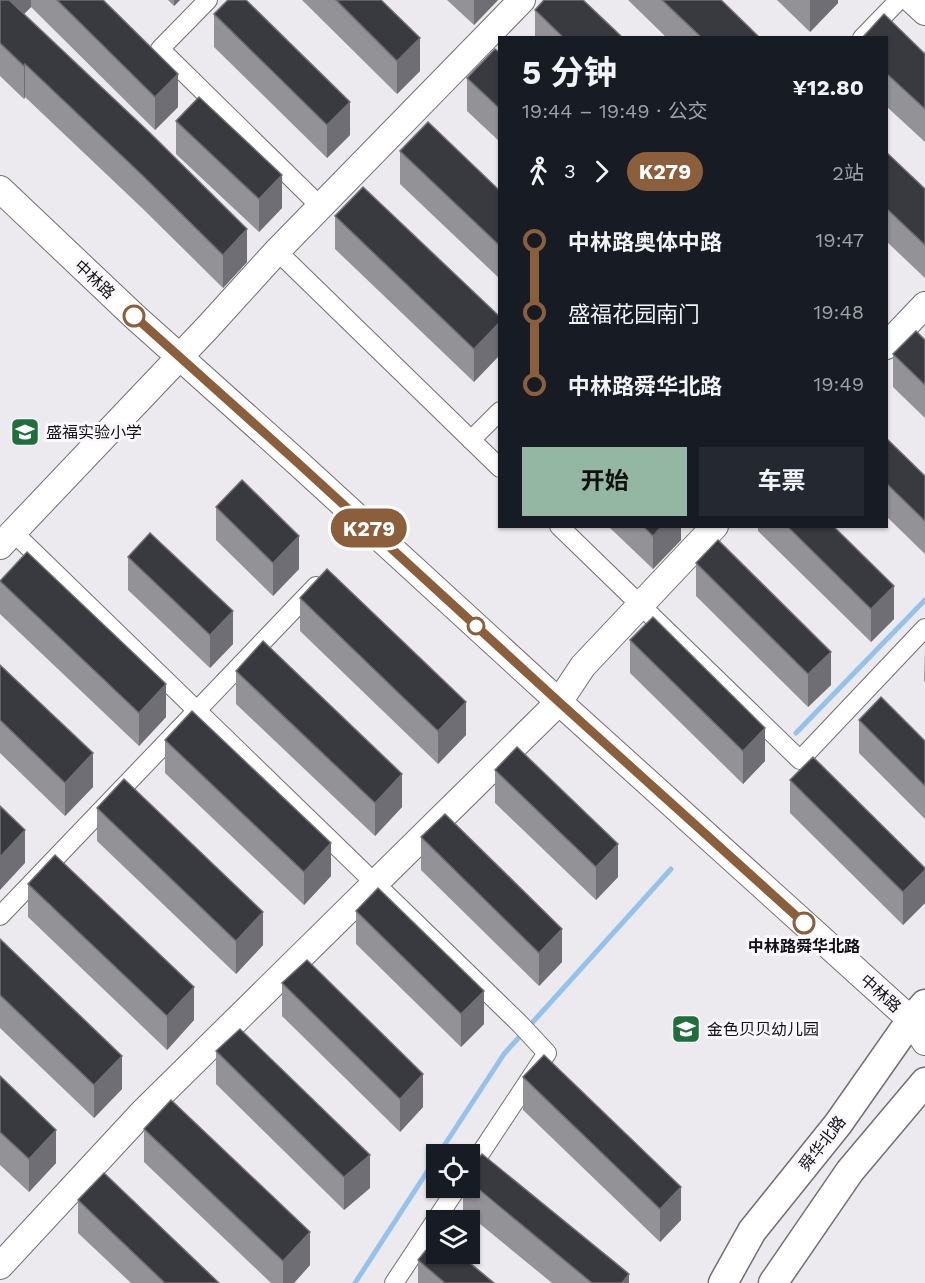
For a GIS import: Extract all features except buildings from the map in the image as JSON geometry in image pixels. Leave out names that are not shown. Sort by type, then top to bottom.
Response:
[{"type":"main road","name":"舜华北路","points":[[723,1283],[752,1231],[921,1023]]},
{"type":"main road","points":[[773,1283],[850,1171],[925,1082]]},
{"type":"street","points":[[208,0],[160,48],[321,207]]},
{"type":"street","points":[[480,1154],[547,1053],[197,710],[7,539],[277,252],[522,0]]},
{"type":"street","points":[[864,36],[899,0]]},
{"type":"street","points":[[912,0],[925,12]]},
{"type":"street","name":"中林路","points":[[0,189],[134,316],[559,702],[921,1023]]},
{"type":"street","points":[[277,252],[498,466]]},
{"type":"street","points":[[888,344],[925,305]]},
{"type":"street","points":[[471,440],[498,413]]},
{"type":"street","points":[[562,528],[800,760],[925,628]]},
{"type":"street","points":[[0,1266],[142,1113],[559,702],[583,666],[713,528]]},
{"type":"street","points":[[0,916],[325,576]]},
{"type":"street","points":[[394,1283],[450,1198]]},
{"type":"waterway","points":[[796,733],[925,600]]},
{"type":"waterway","points":[[445,1144],[504,1054],[671,869]]},
{"type":"waterway","points":[[355,1283],[426,1173]]},
{"type":"bus line","name":"K279","points":[[134,316],[804,923]]},
{"type":"place","name":"盛福实验小学","points":[[25,432]]},
{"type":"place","name":"中林路舜华北路","points":[[804,923]]},
{"type":"place","name":"金色贝贝幼儿园","points":[[686,1029]]}]
